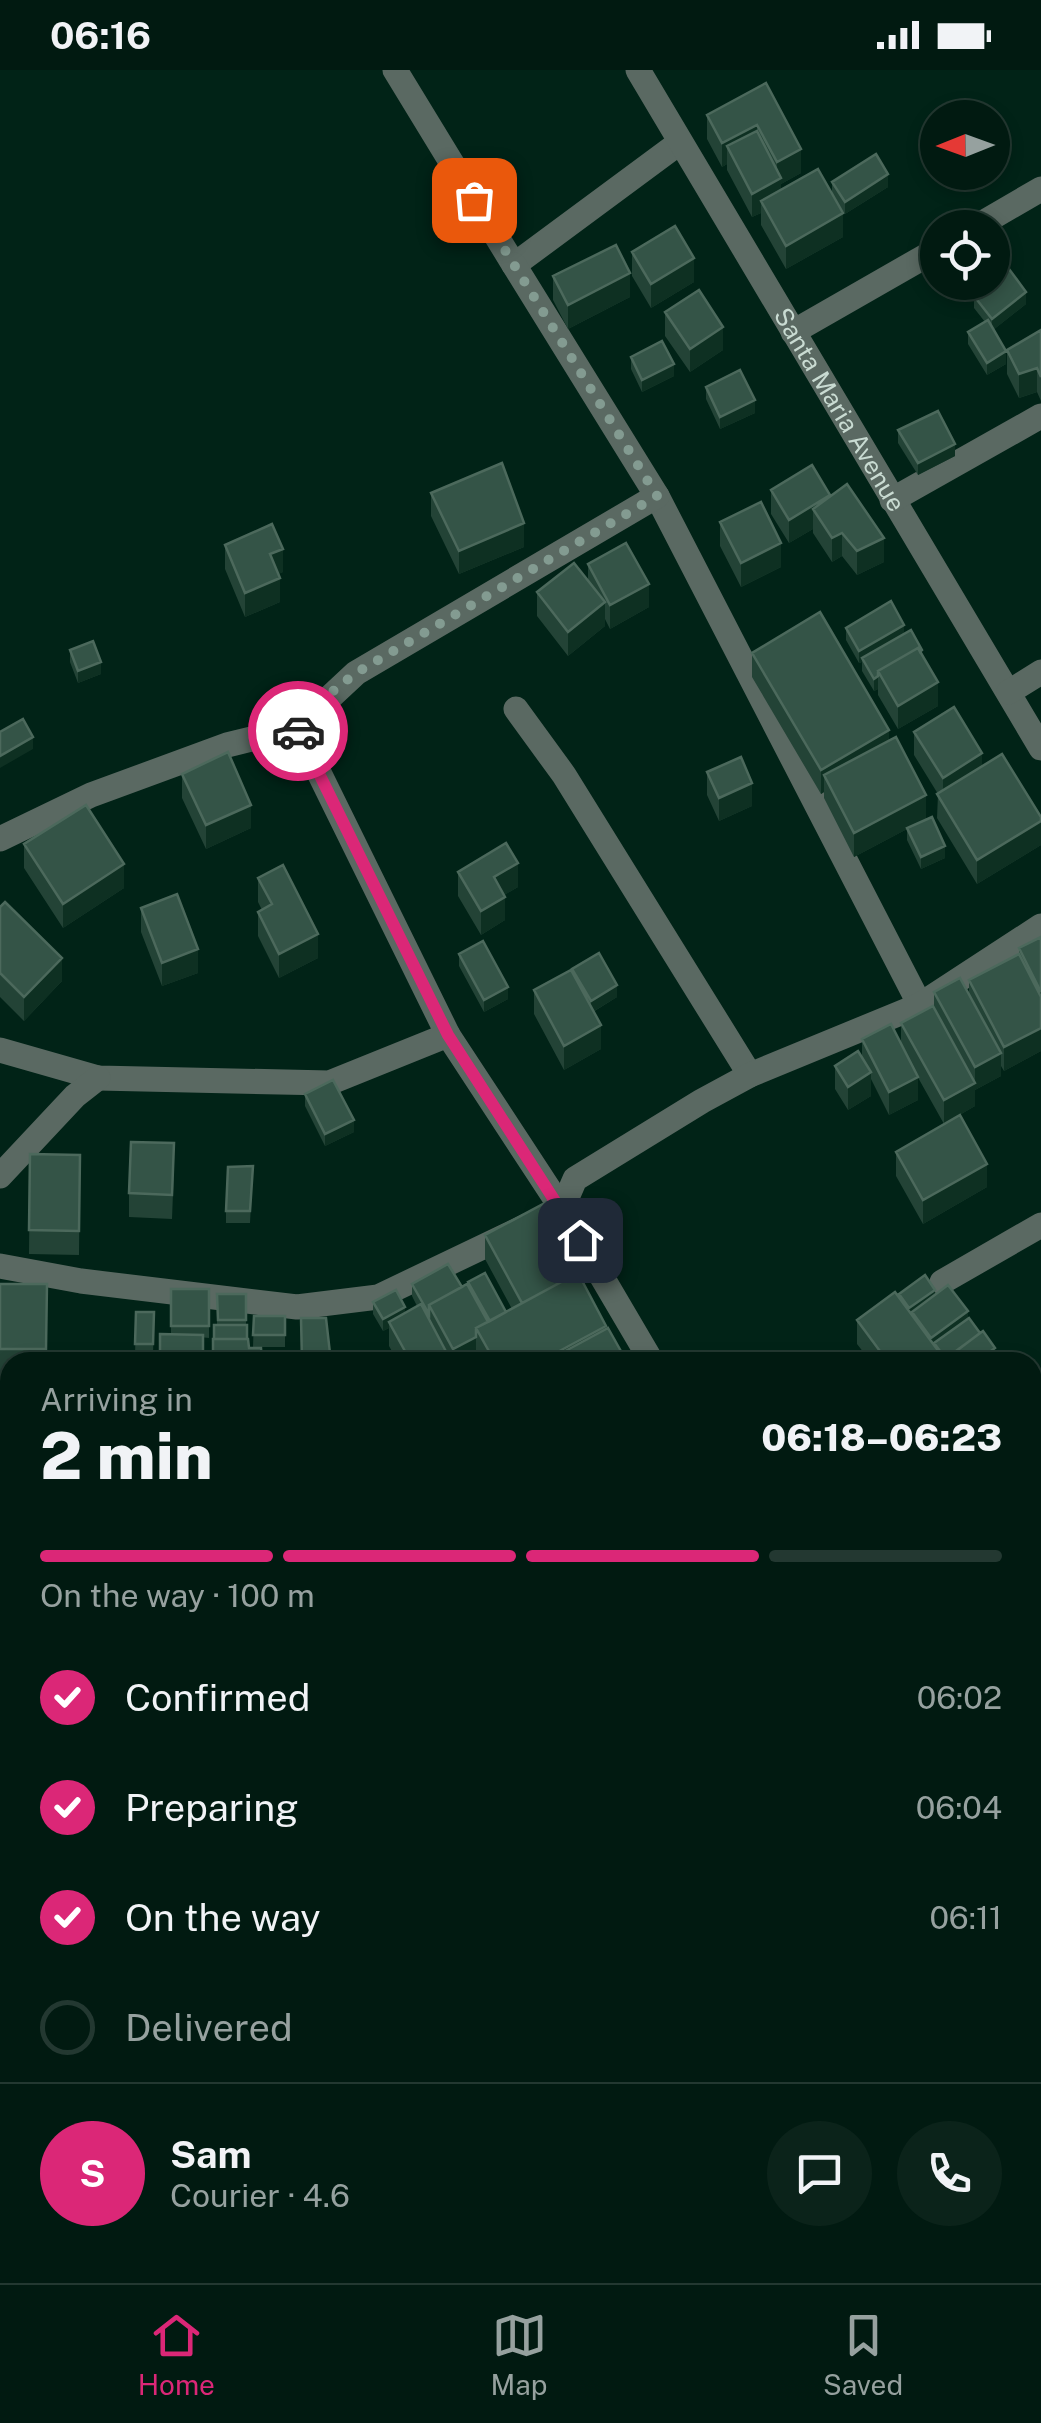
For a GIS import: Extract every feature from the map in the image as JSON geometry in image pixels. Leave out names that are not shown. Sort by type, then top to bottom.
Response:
[{"type":"street","points":[[395,70],[657,496],[920,1005]]},
{"type":"street","name":"Santa Maria Avenue","points":[[638,70],[1041,748]]},
{"type":"street","points":[[514,264],[679,143]]},
{"type":"street","points":[[1005,210],[1041,189]]},
{"type":"street","points":[[793,332],[920,258]]},
{"type":"street","points":[[892,500],[1041,416]]},
{"type":"street","points":[[0,839],[91,795],[227,746],[297,728],[356,673],[657,496]]},
{"type":"street","points":[[1009,692],[1041,672]]},
{"type":"street","points":[[516,709],[564,775],[750,1074]]},
{"type":"street","points":[[297,728],[448,1035],[562,1209],[646,1352]]},
{"type":"street","points":[[0,1266],[80,1281],[297,1307],[378,1297],[562,1209],[575,1179],[750,1074],[920,1005],[1041,926]]},
{"type":"street","points":[[0,1050],[98,1078],[329,1083],[448,1035]]},
{"type":"street","points":[[0,1176],[75,1096],[98,1078]]},
{"type":"street","points":[[942,1282],[1041,1225]]},
{"type":"building","points":[[766,83],[801,149],[777,162],[757,125],[722,143],[707,115]]},
{"type":"building","points":[[757,131],[781,178],[752,194],[727,146]]},
{"type":"building","points":[[876,154],[888,174],[845,202],[832,182]]},
{"type":"building","points":[[818,169],[843,213],[786,246],[761,201]]},
{"type":"building","points":[[675,226],[694,258],[651,284],[632,252]]},
{"type":"building","points":[[616,245],[630,273],[568,305],[553,276]]},
{"type":"building","points":[[1010,270],[1026,292],[992,319],[977,300],[1010,300]]},
{"type":"building","points":[[699,290],[723,327],[690,349],[665,312]]},
{"type":"building","points":[[988,320],[1006,351],[987,363],[968,332]]},
{"type":"building","points":[[1041,330],[1041,377],[1037,368],[1019,374],[1007,350]]},
{"type":"building","points":[[662,341],[674,364],[642,380],[631,357]]},
{"type":"building","points":[[740,370],[755,400],[720,417],[706,387]]},
{"type":"building","points":[[938,411],[955,444],[918,463],[898,430]]},
{"type":"building","points":[[502,463],[524,523],[459,551],[431,493]]},
{"type":"building","points":[[812,465],[830,495],[789,520],[771,490]]},
{"type":"building","points":[[847,484],[884,538],[857,551],[842,533],[832,538],[813,509]]},
{"type":"building","points":[[761,502],[781,543],[741,563],[720,522]]},
{"type":"building","points":[[272,524],[283,549],[270,554],[280,578],[245,593],[225,545]]},
{"type":"building","points":[[626,543],[649,584],[610,605],[588,564]]},
{"type":"building","points":[[574,563],[605,602],[568,632],[537,592]]},
{"type":"building","points":[[891,601],[904,625],[859,651],[846,628]]},
{"type":"building","points":[[820,612],[889,730],[821,770],[752,653]]},
{"type":"building","points":[[911,630],[922,650],[918,648],[878,671],[874,679],[862,658]]},
{"type":"building","points":[[93,641],[101,662],[78,671],[70,650]]},
{"type":"building","points":[[918,648],[938,682],[898,706],[878,671]]},
{"type":"building","points":[[954,707],[982,753],[943,778],[914,732]]},
{"type":"building","points":[[23,719],[33,737],[0,756],[0,732]]},
{"type":"building","points":[[896,737],[926,795],[854,833],[824,775]]},
{"type":"building","points":[[228,752],[251,805],[206,825],[182,774]]},
{"type":"building","points":[[1002,754],[1041,821],[977,860],[937,794]]},
{"type":"building","points":[[741,757],[752,783],[719,798],[707,772]]},
{"type":"building","points":[[86,805],[124,864],[63,904],[24,844]]},
{"type":"building","points":[[932,817],[945,846],[921,857],[907,828]]},
{"type":"building","points":[[506,843],[518,863],[494,877],[505,897],[481,911],[458,872]]},
{"type":"building","points":[[283,865],[318,934],[279,954],[258,912],[272,904],[258,878]]},
{"type":"building","points":[[177,894],[198,949],[162,963],[141,908]]},
{"type":"building","points":[[5,902],[62,958],[24,997],[0,973],[0,907]]},
{"type":"building","points":[[1041,937],[1041,992],[1019,948]]},
{"type":"building","points":[[483,941],[508,987],[484,1000],[459,954]]},
{"type":"building","points":[[599,953],[617,985],[591,1001],[572,969]]},
{"type":"building","points":[[1019,954],[1041,997],[1041,1028],[1004,1047],[969,980]]},
{"type":"building","points":[[571,970],[601,1025],[564,1046],[534,990]]},
{"type":"building","points":[[960,978],[1001,1053],[975,1067],[934,992]]},
{"type":"building","points":[[933,1006],[975,1083],[944,1100],[901,1023]]},
{"type":"building","points":[[891,1024],[918,1077],[889,1092],[862,1039]]},
{"type":"building","points":[[858,1051],[871,1072],[848,1087],[835,1066]]},
{"type":"building","points":[[333,1080],[354,1120],[325,1134],[305,1094]]},
{"type":"building","points":[[960,1115],[987,1164],[923,1200],[896,1152]]},
{"type":"building","points":[[131,1142],[174,1143],[172,1195],[129,1193]]},
{"type":"building","points":[[30,1154],[80,1155],[79,1231],[29,1230]]},
{"type":"building","points":[[253,1166],[250,1211],[226,1211],[228,1167]]},
{"type":"building","points":[[545,1203],[583,1274],[578,1273],[522,1303],[485,1235]]},
{"type":"building","points":[[448,1264],[462,1287],[429,1305],[429,1314],[412,1284]]},
{"type":"building","points":[[485,1273],[506,1312],[490,1321],[468,1282]]},
{"type":"building","points":[[578,1273],[606,1326],[558,1352],[489,1352],[476,1328]]},
{"type":"building","points":[[925,1275],[935,1290],[909,1308],[899,1294]]},
{"type":"building","points":[[0,1284],[47,1284],[46,1349],[0,1349]]},
{"type":"building","points":[[467,1284],[488,1322],[476,1328],[476,1337],[453,1349],[429,1305]]},
{"type":"building","points":[[948,1285],[968,1311],[931,1338],[912,1312]]},
{"type":"building","points":[[171,1289],[209,1289],[209,1326],[171,1326]]},
{"type":"building","points":[[396,1290],[405,1307],[383,1319],[373,1302]]},
{"type":"building","points":[[895,1292],[939,1352],[881,1352],[857,1320]]},
{"type":"building","points":[[217,1294],[246,1294],[246,1320],[218,1320]]},
{"type":"building","points":[[421,1304],[446,1352],[406,1352],[389,1322]]},
{"type":"building","points":[[136,1312],[154,1312],[153,1344],[135,1344]]},
{"type":"building","points":[[254,1316],[285,1316],[285,1335],[253,1335]]},
{"type":"building","points":[[301,1318],[326,1318],[330,1352],[302,1352]]},
{"type":"building","points":[[969,1318],[980,1333],[955,1352],[941,1352],[934,1343]]},
{"type":"building","points":[[214,1325],[247,1325],[247,1339],[214,1339]]},
{"type":"building","points":[[608,1328],[621,1352],[564,1352]]},
{"type":"building","points":[[983,1331],[995,1348],[990,1352],[955,1352]]},
{"type":"building","points":[[160,1334],[203,1335],[203,1352],[160,1352]]},
{"type":"building","points":[[213,1339],[248,1339],[249,1348],[261,1348],[261,1352],[213,1352]]},
{"type":"way so far","points":[[298,731],[323,699],[356,673],[657,496],[474,200]]},
{"type":"route","points":[[298,731],[448,1035],[580,1240]]}]
